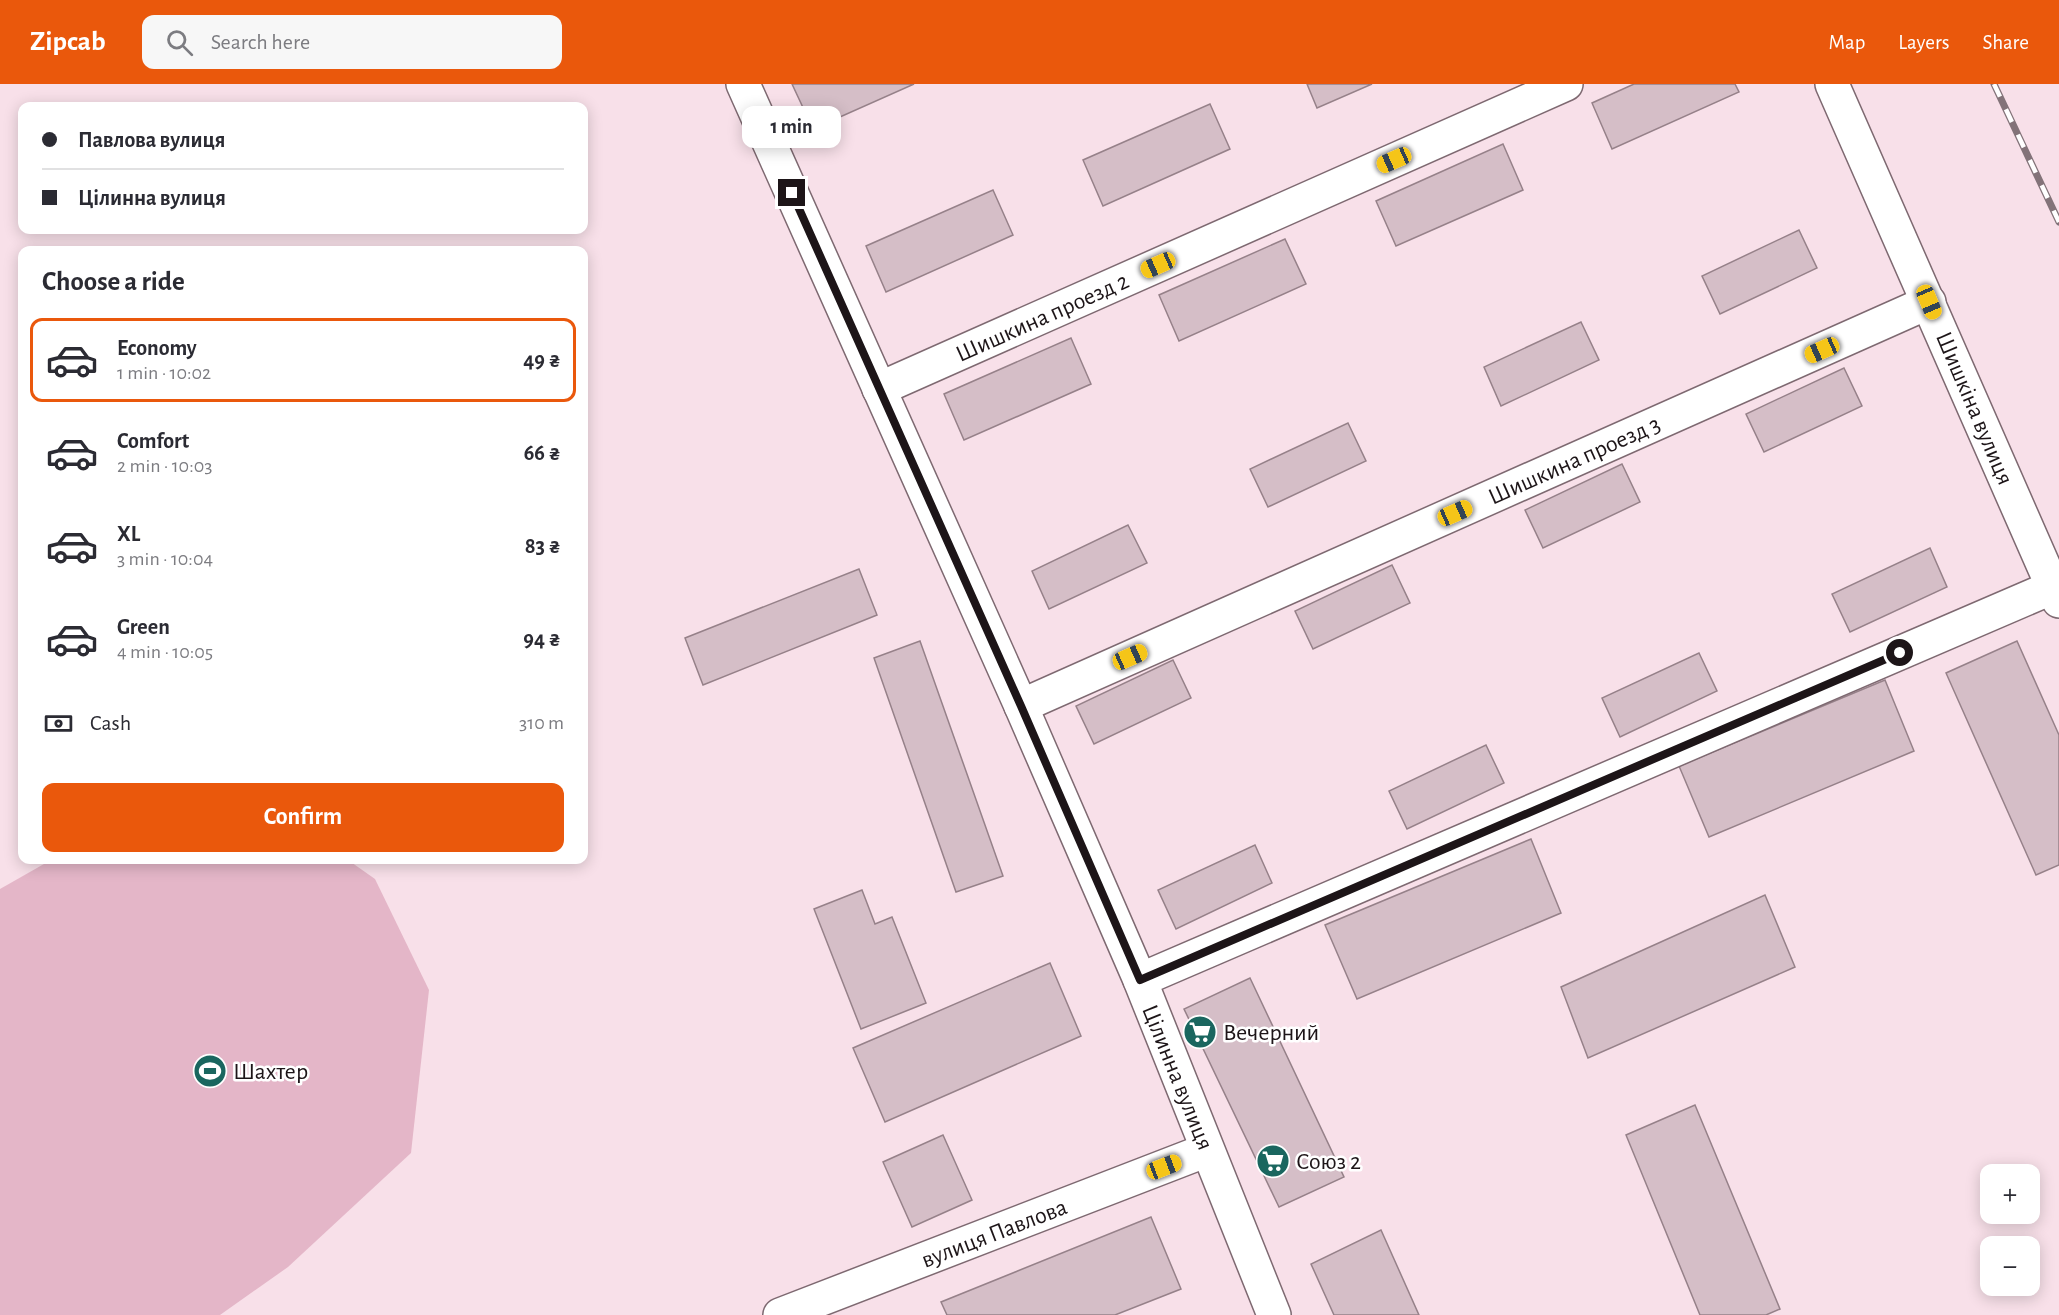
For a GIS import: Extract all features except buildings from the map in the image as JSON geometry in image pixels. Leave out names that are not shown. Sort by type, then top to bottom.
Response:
[{"type":"street","name":"Цілинна вулиця","points":[[743,84],[1021,706],[1140,980],[1274,1315]]},
{"type":"street","name":"Шишкина проезд 2","points":[[879,388],[1566,84]]},
{"type":"street","name":"Шишкіна вулиця","points":[[1832,84],[2056,594]]},
{"type":"street","name":"Шишкина проезд 3","points":[[1021,706],[1929,302]]},
{"type":"street","points":[[1140,980],[2056,594]]},
{"type":"street","name":"вулиця Павлова","points":[[780,1315],[1207,1150]]},
{"type":"shaded area","name":"Шахтер","points":[[44,864],[354,864],[375,879],[429,990],[411,1153],[288,1267],[220,1315],[0,1315],[0,889]]},
{"type":"railway","points":[[1994,84],[2059,222]]},
{"type":"place","name":"Вечерний","points":[[1200,1032]]},
{"type":"place","name":"Шахтер","points":[[210,1071]]},
{"type":"place","name":"Союз 2","points":[[1273,1161]]},
{"type":"route","points":[[792,193],[1021,706],[1140,980],[1900,653]]}]
